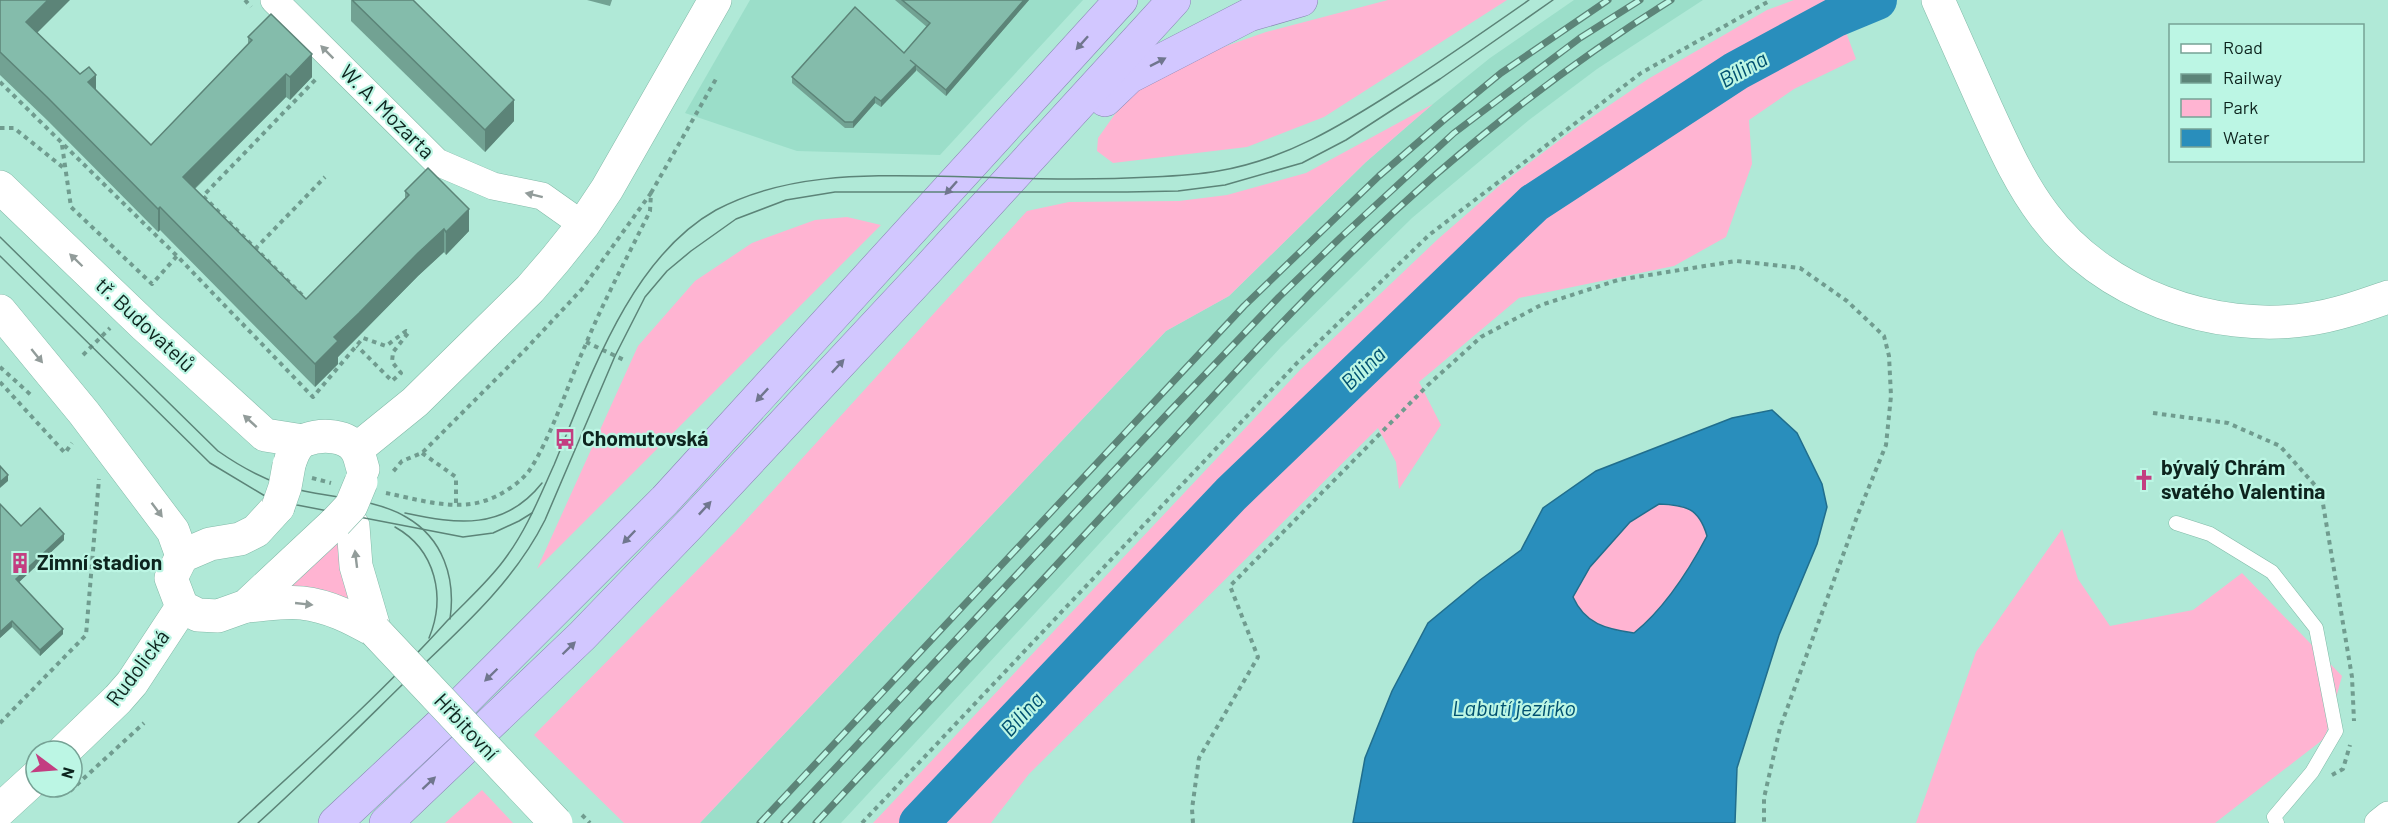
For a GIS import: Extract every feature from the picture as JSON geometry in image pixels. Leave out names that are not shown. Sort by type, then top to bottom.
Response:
[{"type":"highway","points":[[335,823],[440,725],[665,500],[1121,0]]},
{"type":"highway","points":[[386,823],[582,636],[928,269],[1174,0]]},
{"type":"highway","points":[[928,269],[1129,77],[1249,15],[1301,0]]},
{"type":"street","name":"W. A. Mozarta","points":[[274,0],[437,162],[493,186],[542,196],[583,225]]},
{"type":"street","points":[[357,449],[415,402],[530,289],[583,225],[618,171],[715,0]]},
{"type":"street","points":[[1938,0],[2013,166],[2044,216],[2078,252],[2114,279],[2157,302],[2225,318],[2268,322],[2309,319],[2348,311],[2388,297]]},
{"type":"street","name":"tř. Budovatelů","points":[[0,187],[145,326],[265,435],[296,453]]},
{"type":"street","points":[[0,311],[84,413],[173,531],[182,556]]},
{"type":"street","points":[[323,437],[341,437],[357,449],[364,472],[358,503],[356,566],[375,631],[340,612],[300,603],[246,606],[218,616],[198,615],[182,607],[171,578],[182,556],[210,544],[240,539],[256,531],[278,507],[296,453],[323,437]]},
{"type":"street","points":[[246,606],[358,503]]},
{"type":"street","name":"Rudolická","points":[[76,739],[132,683],[182,607]]},
{"type":"street","name":"Hřbitovní","points":[[375,631],[556,823]]},
{"type":"street","points":[[0,810],[24,788]]},
{"type":"street","points":[[2378,823],[2388,815]]},
{"type":"lane","points":[[2176,523],[2211,534],[2272,572],[2316,628],[2336,731],[2312,772],[2274,817],[2277,823]]},
{"type":"path","points":[[862,823],[1296,364],[1429,235],[1641,73],[1771,0]]},
{"type":"path","points":[[302,295],[203,196],[318,79]]},
{"type":"path","points":[[358,503],[402,461],[422,453],[525,351],[582,289],[651,193],[716,79]]},
{"type":"path","points":[[0,82],[177,256],[314,397],[363,338],[386,346],[406,331],[409,332],[393,352],[392,362],[401,373],[392,381],[357,346]]},
{"type":"path","points":[[0,128],[14,128],[66,169]]},
{"type":"path","points":[[62,143],[70,207],[152,284],[177,256]]},
{"type":"path","points":[[255,249],[325,177]]},
{"type":"path","points":[[422,453],[456,477],[456,504],[469,505],[486,501],[507,489],[527,473],[540,452],[586,342],[650,211],[651,193]]},
{"type":"path","points":[[1193,823],[1192,808],[1199,758],[1258,657],[1230,586],[1428,385],[1481,337],[1541,306],[1618,280],[1736,261],[1800,268],[1847,300],[1884,336],[1889,356],[1891,396],[1886,444],[1780,728],[1764,798],[1764,823]]},
{"type":"path","points":[[83,355],[112,325]]},
{"type":"path","points":[[586,342],[624,360]]},
{"type":"path","points":[[0,367],[38,401]]},
{"type":"path","points":[[0,382],[65,453],[72,443],[79,452]]},
{"type":"path","points":[[2153,413],[2228,423],[2280,446],[2321,492]]},
{"type":"path","points":[[0,723],[86,635],[99,477]]},
{"type":"path","points":[[84,778],[144,723]]},
{"type":"shaded area","points":[[750,0],[1083,0],[940,155],[797,151],[685,113]]},
{"type":"shaded area","points":[[1574,0],[1703,0],[1597,69],[1529,120],[1412,218],[1281,347],[841,823],[700,823],[1166,331],[1229,296],[1366,162],[1433,104],[1490,58]]},
{"type":"green space","points":[[1388,0],[1507,0],[1324,117],[1247,147],[1113,163],[1097,151],[1098,138],[1115,114],[1143,84],[1195,57],[1266,32]]},
{"type":"green space","points":[[1794,0],[1834,0],[1856,59],[1794,89],[1749,120],[1752,164],[1726,237],[1674,266],[1519,298],[1419,382],[1441,425],[1399,489],[1396,462],[1378,428],[1029,774],[991,823],[873,823],[1301,369],[1438,239],[1499,186],[1573,130],[1648,79],[1767,10]]},
{"type":"green space","points":[[1433,104],[1366,162],[1229,296],[1166,331],[700,823],[624,823],[534,735],[736,531],[1027,211],[1069,202],[1179,201],[1227,195],[1306,173]]},
{"type":"green space","points":[[847,217],[881,225],[537,569],[638,346],[695,281],[752,243],[815,220]]},
{"type":"green space","points":[[1659,504],[1677,505],[1696,513],[1707,536],[1675,588],[1656,612],[1634,633],[1598,624],[1584,614],[1573,597],[1590,567],[1630,522]]},
{"type":"green space","points":[[2062,529],[2078,579],[2110,626],[2193,610],[2242,573],[2342,676],[2325,738],[2215,823],[1916,823],[1976,652]]},
{"type":"green space","points":[[338,542],[354,603],[290,588],[293,583]]},
{"type":"green space","points":[[482,790],[513,823],[445,823]]},
{"type":"water","name":"Labutí jezírko","points":[[1772,410],[1797,433],[1822,484],[1827,507],[1817,544],[1779,635],[1737,768],[1735,823],[1353,823],[1365,758],[1392,691],[1428,623],[1521,550],[1543,508],[1596,471],[1732,418]],"holes":[[[1659,504],[1677,505],[1690,510],[1700,519],[1707,536],[1684,576],[1666,601],[1634,633],[1598,624],[1584,613],[1573,597],[1590,567],[1630,522]]]},
{"type":"building","points":[[0,0],[48,0],[26,22],[80,74],[89,67],[96,75],[88,82],[151,145],[252,40],[248,37],[271,14],[312,54],[290,77],[286,74],[183,177],[306,299],[409,195],[405,191],[428,168],[469,209],[446,232],[444,229],[418,253],[334,337],[338,341],[315,364],[160,207],[158,209],[0,52]]},
{"type":"building","points":[[352,0],[413,0],[514,100],[485,130]]},
{"type":"building","points":[[902,0],[1024,0],[946,90],[916,65],[881,101],[875,97],[853,122],[845,122],[792,77],[855,7],[904,53],[930,23]]},
{"type":"building","points":[[0,466],[8,475],[0,482]]},
{"type":"building","name":"Zimní stadion","points":[[0,504],[21,526],[40,508],[64,534],[16,579],[63,629],[40,650],[12,621],[0,632]]},
{"type":"waterway","name":"Bílina","points":[[919,823],[1231,494],[1534,203],[1736,71],[1836,17],[1877,0]]},
{"type":"tram line","points":[[238,823],[371,699],[484,584],[512,549],[532,514],[598,359],[636,289],[659,258],[686,231],[716,210],[768,189],[823,179],[907,176],[1125,178],[1193,174],[1243,166],[1290,150],[1334,128],[1398,89],[1529,0]]},
{"type":"tram line","points":[[258,823],[462,628],[499,588],[532,544],[545,520],[615,356],[645,297],[667,271],[736,219],[786,200],[835,192],[1127,192],[1178,191],[1225,185],[1302,163],[1346,140],[1440,79],[1553,0]]},
{"type":"tram line","points":[[0,237],[218,451],[270,480],[304,491],[383,507],[395,511],[419,526],[438,548],[444,560],[451,589],[450,619]]},
{"type":"tram line","points":[[0,256],[210,463],[265,496],[297,505],[463,537],[493,533],[532,513]]},
{"type":"tram line","points":[[405,513],[443,520],[479,520],[512,509],[527,499],[542,483]]},
{"type":"tram line","points":[[395,527],[420,548],[434,576],[437,607],[429,638]]},
{"type":"railway","points":[[760,823],[1244,306],[1379,176],[1445,119],[1501,73],[1608,0]]},
{"type":"railway","points":[[784,823],[1170,411],[1279,297],[1340,238],[1454,133],[1580,38],[1640,0]]},
{"type":"railway","points":[[816,823],[1246,361],[1352,252],[1427,183],[1505,117],[1586,56],[1671,0]]},
{"type":"place","name":"Chomutovská","points":[[565,439]]},
{"type":"place","name":"bývalý Chrám svatého Valentina","points":[[2144,480]]},
{"type":"place","name":"Zimní stadion","points":[[20,563]]}]
